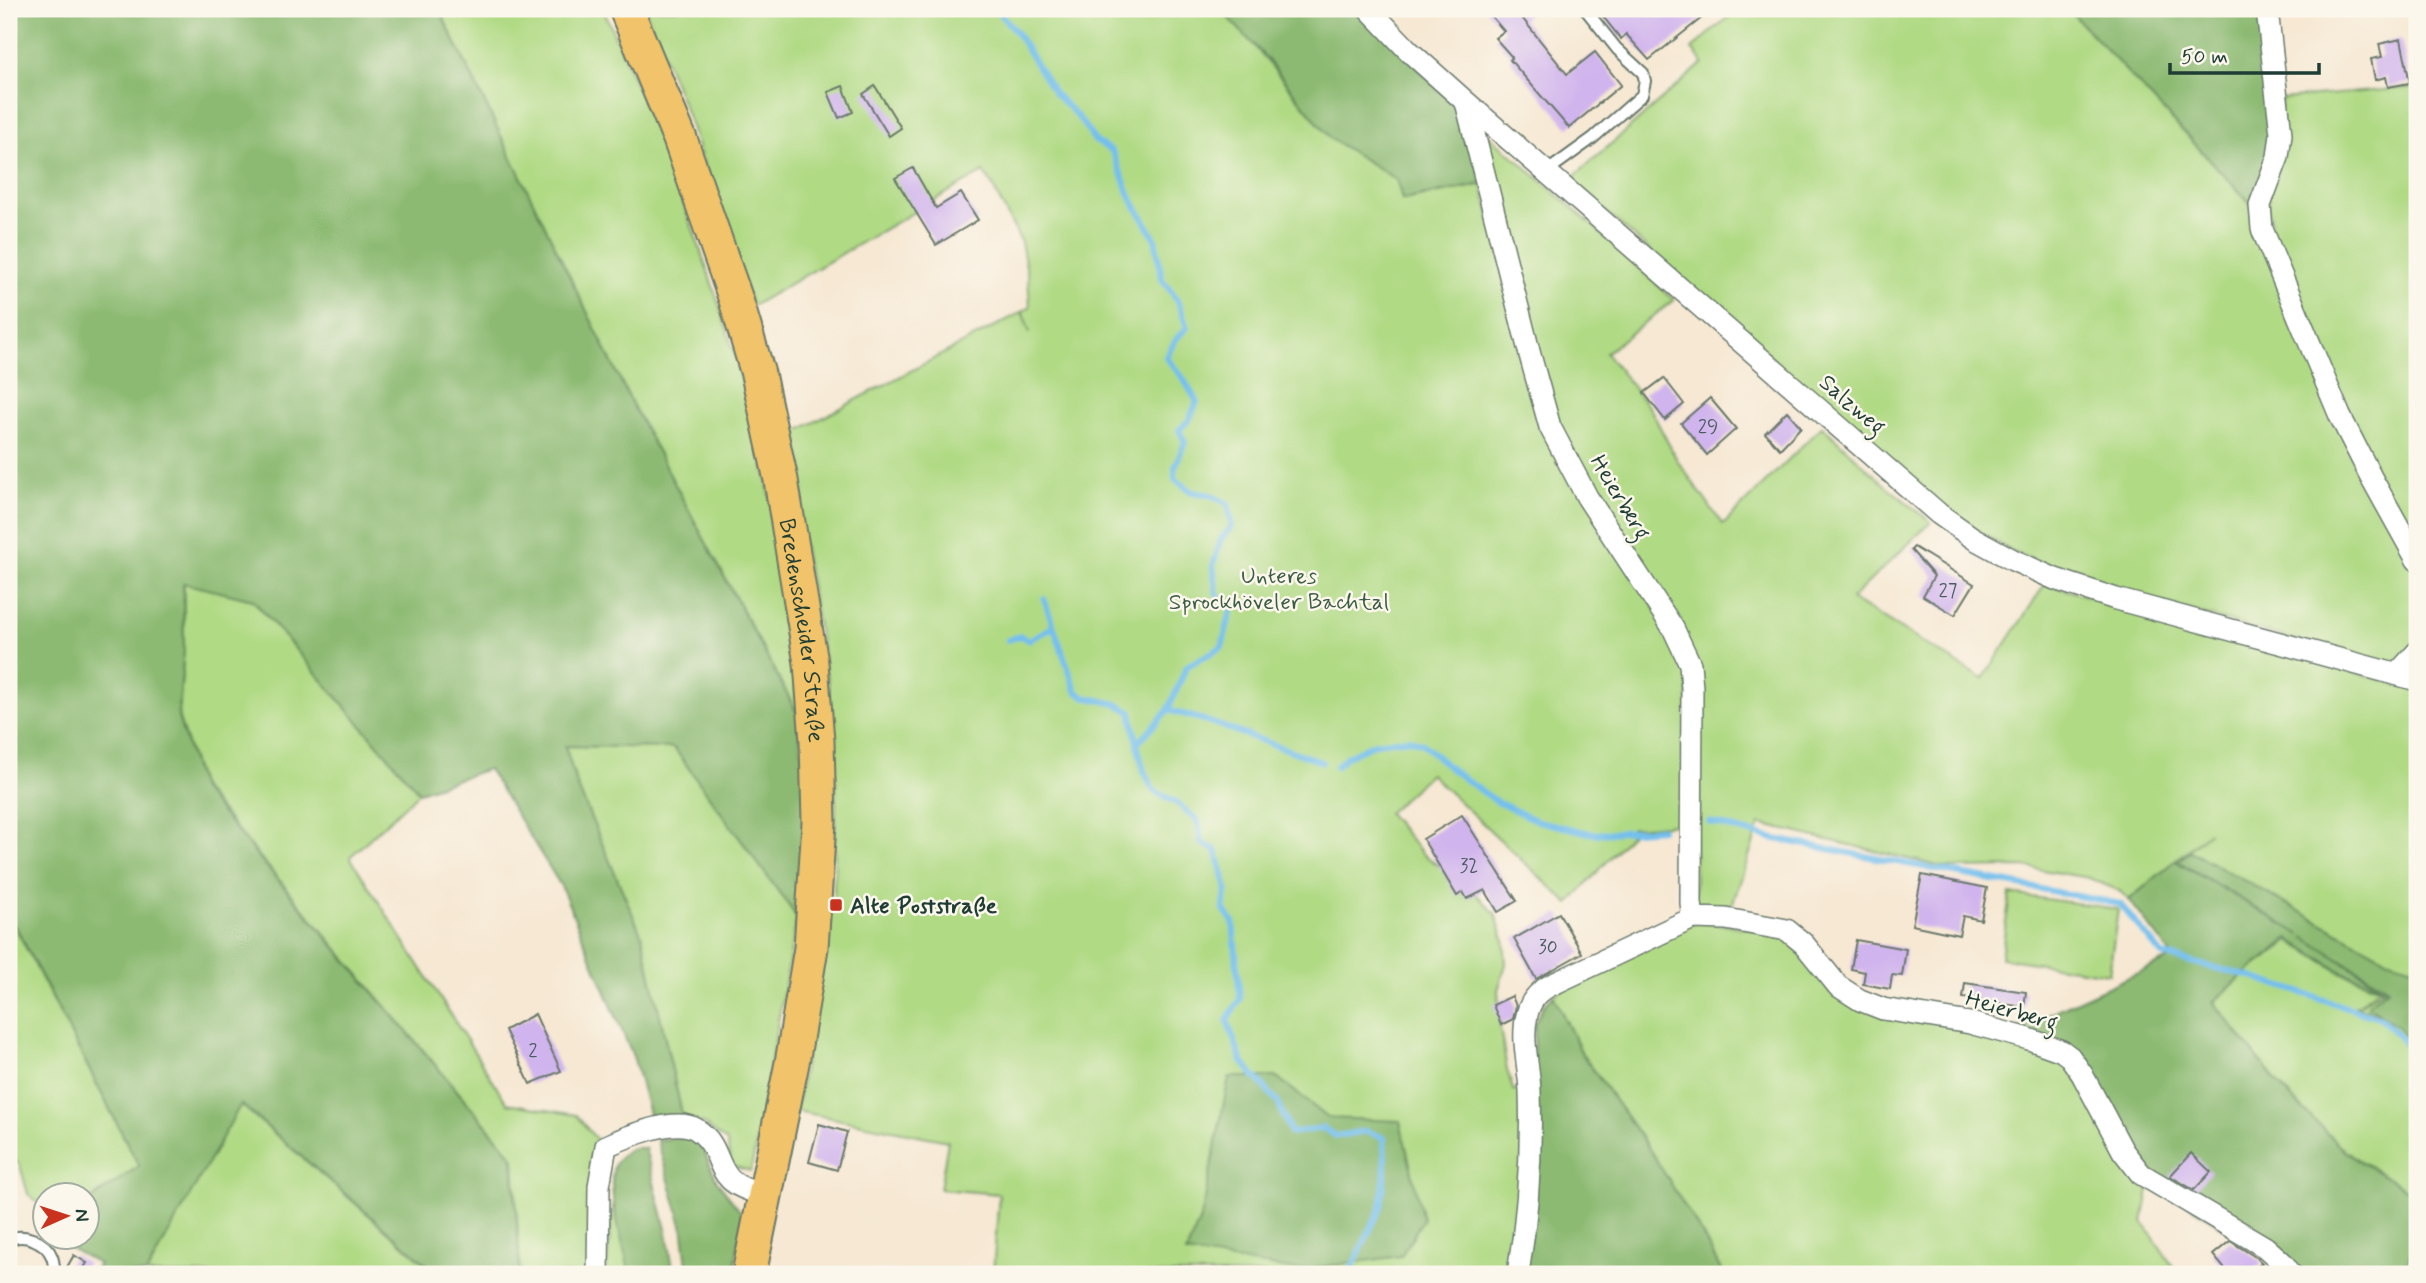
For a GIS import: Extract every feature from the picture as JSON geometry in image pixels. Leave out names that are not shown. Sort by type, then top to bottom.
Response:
[{"type":"main road","name":"Bredenscheider Straße","points":[[626,9],[680,139],[736,300],[758,374],[781,480],[811,663],[819,822],[811,948],[792,1063],[749,1274]]},
{"type":"street","name":"Salzweg","points":[[1369,9],[1409,51],[1466,102],[1939,514],[1973,538],[2055,579],[2104,595],[2407,677],[2417,652]]},
{"type":"street","points":[[2267,9],[2281,134],[2278,158],[2260,205],[2262,229],[2340,416],[2417,560]]},
{"type":"street","name":"Heierberg","points":[[1466,102],[1550,427],[1587,497],[1673,628],[1690,664],[1693,918]]},
{"type":"street","name":"Heierberg","points":[[1518,1274],[1524,1239],[1530,1164],[1530,1088],[1525,1026],[1533,1000],[1549,986],[1693,918],[1726,919],[1787,930],[1804,944],[1838,986],[1860,1000],[1883,1009],[1970,1023],[2062,1051],[2082,1074],[2123,1151],[2141,1174],[2265,1247],[2291,1274]]},
{"type":"street","points":[[598,1274],[600,1169],[606,1146],[668,1125],[688,1126],[696,1129],[709,1143],[729,1181],[764,1194]]},
{"type":"lane","points":[[1546,172],[1593,138],[1642,95],[1645,89],[1643,72],[1617,49],[1585,9]]},
{"type":"lane","points":[[9,1240],[20,1236],[45,1246],[52,1258],[55,1274]]},
{"type":"green space","points":[[9,9],[439,9],[632,404],[798,715],[807,807],[797,917],[674,748],[565,746],[578,788],[642,936],[683,1119],[652,1125],[634,1059],[561,886],[488,769],[419,792],[253,600],[183,583],[184,650],[178,717],[201,789],[513,1157],[520,1274],[438,1274],[241,1104],[146,1274],[92,1274],[99,1264],[77,1252],[102,1252],[102,1192],[139,1166],[16,927],[9,924]]},
{"type":"green space","points":[[439,9],[603,9],[687,212],[739,369],[770,494],[787,604],[798,714],[632,404]]},
{"type":"green space","name":"Unteres Sprockhöveler Bachtal","points":[[645,9],[1224,9],[1323,129],[1396,180],[1403,200],[1482,185],[1549,431],[1688,664],[1688,823],[1632,828],[1634,831],[1569,904],[1430,774],[1388,813],[1422,853],[1473,891],[1495,913],[1504,939],[1506,964],[1498,990],[1500,1028],[1507,1070],[1513,1090],[1529,1089],[1514,1274],[993,1274],[999,1194],[940,1189],[948,1141],[796,1111],[834,898],[836,782],[829,688],[784,438],[1022,312],[1030,333],[1023,311],[1030,307],[1028,277],[1021,242],[983,172],[752,306],[686,112]],"holes":[[[1226,1093],[1201,1255],[1187,1253],[1203,1212]]]},
{"type":"green space","points":[[1220,9],[1364,9],[1464,116],[1482,184],[1402,200],[1397,180],[1331,139],[1267,59]]},
{"type":"green space","points":[[1734,9],[2068,9],[2254,207],[2417,572],[2417,640],[2398,668],[2115,590],[2015,553],[1944,510],[1570,180],[1703,63],[1692,49],[1735,11]]},
{"type":"green space","points":[[2068,9],[2263,9],[2278,133],[2255,208]]},
{"type":"green space","points":[[2417,87],[2417,554],[2395,517],[2274,251],[2267,194],[2281,99]]},
{"type":"green space","points":[[1476,124],[1674,300],[1606,353],[1651,410],[1677,460],[1723,525],[1822,426],[1884,484],[1931,522],[1851,599],[1983,679],[2045,584],[2417,690],[2417,1052],[2380,1014],[2357,1006],[2385,988],[2381,984],[2177,861],[2209,832],[2129,900],[2120,891],[2089,878],[2024,867],[1947,868],[1760,824],[1728,917],[1695,904],[1693,659],[1552,423]]},
{"type":"green space","points":[[184,582],[253,600],[419,792],[350,857],[507,1103],[576,1115],[597,1140],[592,1274],[520,1274],[514,1158],[201,787],[179,718],[184,647]]},
{"type":"green space","points":[[565,746],[674,748],[797,917],[751,1171],[731,1166],[727,1142],[704,1124],[683,1118],[642,936],[578,788]]},
{"type":"green space","points":[[2190,851],[2387,959],[2417,968],[2417,1049],[2397,1026],[2367,1005],[2388,988],[2304,937],[2383,988],[2340,971],[2289,939],[2213,1002],[2281,1087],[2345,1152],[2417,1196],[2417,1237],[2403,1274],[2294,1274],[2134,1168],[2084,1071],[2016,1029],[2173,957],[2129,900],[2175,861],[2301,935],[2178,861]]},
{"type":"green space","points":[[2010,894],[2118,909],[2109,974],[2001,958]]},
{"type":"green space","points":[[1696,921],[1796,935],[1830,992],[2057,1051],[2150,1185],[2143,1222],[2178,1274],[1723,1274],[1702,1234],[1646,1144],[1583,1055],[1553,995]]},
{"type":"green space","points":[[9,924],[15,927],[139,1166],[102,1191],[102,1182],[32,1182],[32,1198],[28,1194],[20,1165],[9,1156]]},
{"type":"green space","points":[[2290,941],[2340,972],[2380,988],[2355,1006],[2378,1015],[2417,1059],[2417,1196],[2345,1151],[2282,1089],[2214,1002],[2247,972]]},
{"type":"green space","points":[[1553,995],[1583,1056],[1646,1144],[1702,1234],[1723,1274],[1522,1274],[1535,1022],[1543,1006]]},
{"type":"green space","points":[[1229,1077],[1277,1077],[1328,1118],[1400,1121],[1423,1219],[1401,1256],[1297,1270],[1186,1253],[1202,1214]]},
{"type":"green space","points":[[240,1104],[437,1274],[146,1274]]},
{"type":"green space","points":[[690,1137],[701,1144],[717,1181],[743,1215],[734,1274],[688,1274],[682,1225],[657,1140]]},
{"type":"green space","points":[[633,1148],[645,1148],[667,1233],[674,1274],[630,1274],[612,1182],[618,1160]]},
{"type":"green space","points":[[614,1197],[630,1274],[606,1274]]},
{"type":"building","points":[[1485,9],[1532,9],[1523,19],[1567,74],[1595,52],[1621,85],[1569,128],[1510,60],[1512,57],[1495,38],[1504,31]]},
{"type":"building","points":[[1597,9],[1713,9],[1649,60],[1626,34],[1621,39]]},
{"type":"building","points":[[2401,39],[2410,83],[2388,87],[2386,77],[2375,80],[2371,59],[2382,57],[2379,44]]},
{"type":"building","points":[[843,86],[853,112],[839,118],[828,92]]},
{"type":"building","points":[[875,86],[901,128],[889,136],[863,94]]},
{"type":"building","points":[[913,168],[936,208],[961,193],[978,220],[936,245],[895,178]]},
{"type":"building","points":[[1664,378],[1684,404],[1665,420],[1644,393]]},
{"type":"building","points":[[1710,398],[1736,429],[1707,455],[1681,423]]},
{"type":"building","points":[[1787,411],[1801,427],[1780,449],[1765,433]]},
{"type":"building","points":[[1914,547],[1974,584],[1955,615],[1923,596],[1934,576],[1911,550]]},
{"type":"building","points":[[1462,815],[1517,901],[1498,912],[1485,890],[1467,899],[1463,892],[1457,896],[1423,839]]},
{"type":"building","points":[[1922,875],[1987,888],[1981,920],[1963,916],[1959,935],[1912,925]]},
{"type":"building","points":[[1559,913],[1582,953],[1536,979],[1514,939]]},
{"type":"building","points":[[1856,940],[1906,949],[1902,976],[1892,975],[1890,989],[1863,984],[1865,972],[1851,969]]},
{"type":"building","points":[[1965,983],[2026,992],[2024,1007],[1963,998]]},
{"type":"building","points":[[1512,996],[1516,1006],[1513,1019],[1501,1025],[1493,1005]]},
{"type":"building","points":[[535,1014],[561,1071],[530,1084],[505,1030]]},
{"type":"building","points":[[819,1124],[847,1132],[837,1170],[809,1162]]},
{"type":"building","points":[[2191,1153],[2211,1172],[2194,1190],[2170,1176]]},
{"type":"building","points":[[2230,1241],[2262,1263],[2248,1274],[2229,1274],[2213,1255]]},
{"type":"building","points":[[74,1255],[87,1263],[80,1274],[63,1274]]},
{"type":"waterway","points":[[996,9],[1016,32],[1055,94],[1078,117],[1095,141],[1112,151],[1131,198],[1155,238],[1162,279],[1178,301],[1187,328],[1177,338],[1166,357],[1197,402],[1189,420],[1179,430],[1185,442],[1175,467],[1175,479],[1192,492],[1211,495],[1228,504],[1232,526],[1221,539],[1213,566],[1217,595],[1232,607],[1222,647],[1187,666],[1168,710],[1137,744],[1144,771],[1153,790],[1177,803],[1198,821],[1201,843],[1216,850],[1227,889],[1223,908],[1233,922],[1240,999],[1227,1020],[1242,1062],[1277,1101],[1291,1133],[1323,1128],[1336,1136],[1366,1131],[1384,1138],[1385,1173],[1381,1207],[1349,1274]]},
{"type":"waterway","points":[[1044,599],[1076,691],[1084,697],[1117,704],[1131,712],[1137,744]]},
{"type":"waterway","points":[[1008,640],[1020,636],[1029,640],[1053,627]]},
{"type":"waterway","points":[[1168,710],[1322,762]]},
{"type":"waterway","points":[[1336,767],[1346,757],[1375,743],[1409,739],[1423,744],[1452,770],[1497,802],[1538,821],[1594,834],[1661,829]]},
{"type":"waterway","points":[[1709,822],[1770,838],[2120,904],[2162,955],[2252,977],[2381,1018],[2417,1055]]},
{"type":"place","name":"Alte Poststraße","points":[[836,905]]}]
